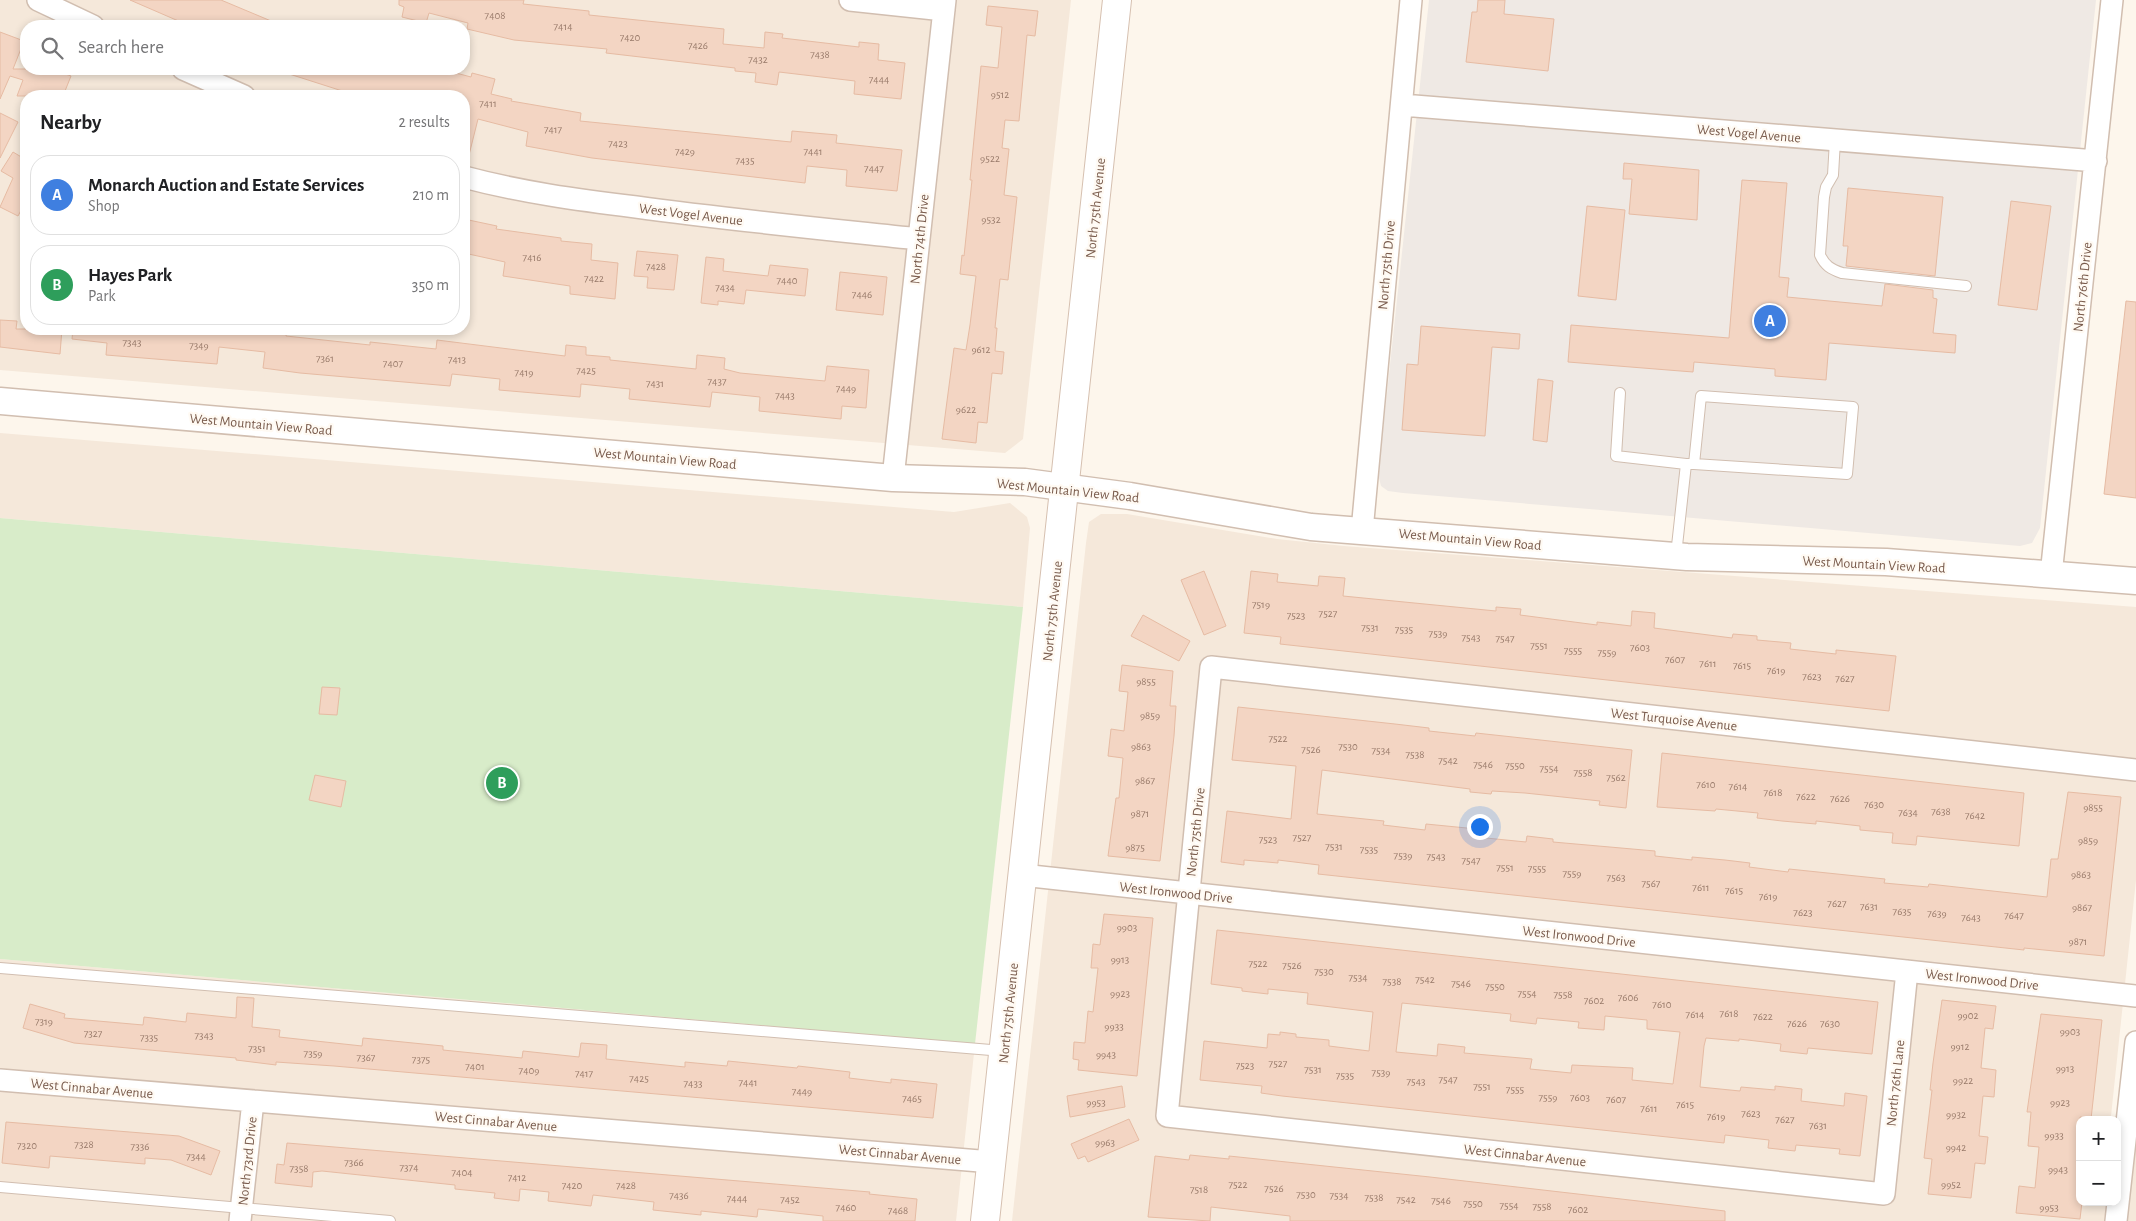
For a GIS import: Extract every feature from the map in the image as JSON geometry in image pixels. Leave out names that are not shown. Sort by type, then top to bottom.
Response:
[{"type":"main road","name":"North 75th Avenue","points":[[985,1221],[1118,0]]},
{"type":"street","points":[[38,0],[80,20]]},
{"type":"street","points":[[850,0],[944,5]]},
{"type":"street","name":"North 75th Drive","points":[[1362,530],[1411,0]]},
{"type":"street","name":"North 76th Drive","points":[[2051,575],[2112,0]]},
{"type":"street","name":"North 74th Drive","points":[[893,478],[944,5]]},
{"type":"street","points":[[191,75],[211,90]]},
{"type":"street","name":"West Vogel Avenue","points":[[1402,105],[2096,161]]},
{"type":"street","name":"West Vogel Avenue","points":[[470,179],[499,187],[684,214],[919,238]]},
{"type":"street","name":"West Mountain View Road","points":[[0,401],[893,478],[1025,482],[1130,496],[1311,527],[1676,556],[1886,562],[2136,581]]},
{"type":"street","name":"North 75th Drive","points":[[1166,1116],[1211,667]]},
{"type":"street","name":"West Turquoise Avenue","points":[[1211,667],[2136,770]]},
{"type":"street","name":"West Ironwood Drive","points":[[1022,874],[2136,996]]},
{"type":"street","name":"North 76th Lane","points":[[1884,1194],[1907,971]]},
{"type":"street","points":[[2116,1221],[2136,1042]]},
{"type":"street","name":"West Cinnabar Avenue","points":[[0,1080],[992,1162]]},
{"type":"street","name":"North 73rd Drive","points":[[241,1214],[253,1101]]},
{"type":"street","name":"West Cinnabar Avenue","points":[[1166,1116],[1884,1194]]},
{"type":"lane","points":[[1835,140],[1833,175],[1826,187],[1824,197],[1820,255],[1830,269],[1842,273],[1966,286]]},
{"type":"lane","points":[[1620,393],[1616,456],[1690,464],[1846,474],[1853,407],[1701,396],[1690,464],[1676,556]]},
{"type":"lane","points":[[0,968],[1004,1051]]},
{"type":"lane","points":[[0,1187],[241,1214],[390,1221]]},
{"type":"shaded area","points":[[0,0],[1071,0],[1023,439],[1005,453],[0,370]]},
{"type":"shaded area","points":[[1429,0],[2096,0],[2040,528],[2032,543],[2020,546],[1403,493],[1388,491],[1381,486],[1379,468]]},
{"type":"shaded area","points":[[0,433],[954,512],[1010,503],[1027,517],[1030,528],[1023,607],[0,518]]},
{"type":"shaded area","points":[[1101,514],[1127,514],[1277,539],[1344,546],[2136,607],[2136,880],[2111,1116],[2076,1116],[2076,1206],[2121,1206],[2121,1117],[2136,1119],[2136,1221],[1012,1221],[1089,522]]},
{"type":"shaded area","points":[[0,959],[975,1044],[956,1221],[0,1221]]},
{"type":"green space","points":[[0,518],[1023,607],[975,1044],[0,959]]},
{"type":"building","points":[[130,0],[221,0],[269,20],[176,20]]},
{"type":"building","points":[[399,0],[524,0],[523,4],[589,11],[589,15],[724,29],[723,44],[764,48],[765,32],[783,34],[782,38],[859,47],[859,42],[879,44],[878,60],[905,63],[901,99],[854,94],[855,81],[779,72],[777,85],[755,82],[756,73],[735,71],[735,68],[606,53],[607,49],[514,40],[470,30],[470,20],[456,20],[429,13],[427,20],[414,20],[402,17],[404,7],[399,5]]},
{"type":"building","points":[[1478,0],[1505,0],[1504,14],[1554,19],[1548,71],[1466,62],[1472,12],[1477,12]]},
{"type":"building","points":[[988,6],[1038,11],[1035,36],[1027,35],[1019,121],[1005,120],[1002,148],[1009,149],[1004,195],[1017,197],[1008,280],[1000,279],[995,328],[997,328],[995,351],[1004,352],[1002,374],[992,373],[987,423],[978,422],[976,443],[942,439],[954,348],[966,350],[976,276],[960,274],[962,255],[964,256],[972,180],[970,180],[981,66],[998,68],[1002,27],[986,25]]},
{"type":"building","points":[[0,32],[20,40],[20,51],[13,69],[20,69],[20,75],[71,76],[65,90],[20,90],[20,96],[17,96],[23,80],[10,76],[0,99]]},
{"type":"building","points":[[472,73],[495,79],[491,94],[512,99],[511,101],[581,113],[580,121],[791,142],[792,131],[837,135],[836,143],[902,150],[897,191],[846,186],[847,170],[807,166],[805,183],[592,158],[526,146],[528,132],[478,119],[470,151],[470,90],[339,90],[292,75],[464,75],[471,77]]},
{"type":"building","points":[[0,113],[18,122],[0,158]]},
{"type":"building","points":[[13,152],[20,156],[20,212],[18,216],[0,207],[13,178],[1,171]]},
{"type":"building","points":[[1624,163],[1699,170],[1697,220],[1629,214],[1632,179],[1623,179]]},
{"type":"building","points":[[1742,180],[1787,183],[1779,277],[1789,278],[1787,297],[1882,306],[1885,284],[1933,290],[1933,298],[1937,299],[1933,333],[1956,335],[1955,353],[1829,343],[1826,380],[1775,376],[1775,369],[1694,362],[1693,372],[1568,362],[1571,325],[1729,338]]},
{"type":"building","points":[[1848,188],[1943,197],[1935,276],[1846,266],[1848,246],[1843,246]]},
{"type":"building","points":[[2011,201],[2051,206],[2037,310],[1998,305]]},
{"type":"building","points":[[1587,206],[1625,210],[1616,300],[1578,296]]},
{"type":"building","points":[[470,220],[497,226],[496,229],[561,238],[561,241],[592,244],[591,260],[618,263],[615,299],[570,294],[570,286],[503,276],[505,262],[470,254]]},
{"type":"building","points":[[637,251],[678,255],[674,290],[647,288],[648,277],[634,276]]},
{"type":"building","points":[[706,257],[724,259],[723,271],[768,276],[770,265],[808,269],[805,296],[746,290],[744,304],[718,301],[718,305],[701,303]]},
{"type":"building","points":[[840,272],[887,277],[883,315],[836,310]]},
{"type":"building","points":[[2126,301],[2136,302],[2136,498],[2104,494]]},
{"type":"building","points":[[0,320],[17,321],[16,329],[20,329],[20,335],[62,335],[60,354],[0,347]]},
{"type":"building","points":[[1421,326],[1520,334],[1519,349],[1492,347],[1485,436],[1402,430],[1407,364],[1418,365]]},
{"type":"building","points":[[72,335],[286,335],[370,345],[370,342],[436,349],[437,340],[565,356],[566,345],[586,347],[586,355],[610,357],[610,360],[696,369],[697,355],[725,358],[724,369],[740,373],[825,381],[827,366],[869,370],[866,408],[842,406],[841,419],[759,411],[760,397],[712,392],[710,407],[629,399],[630,389],[581,384],[580,397],[499,390],[500,379],[452,374],[450,386],[263,368],[265,352],[219,347],[217,364],[106,355],[107,343],[72,339]]},
{"type":"building","points":[[1538,379],[1553,381],[1547,442],[1533,440]]},
{"type":"building","points":[[1204,571],[1226,626],[1204,635],[1181,580]]},
{"type":"building","points":[[1251,571],[1278,574],[1277,582],[1318,586],[1319,576],[1345,578],[1343,596],[1496,611],[1496,607],[1521,609],[1520,615],[1597,625],[1597,622],[1631,626],[1632,611],[1655,613],[1654,628],[1732,638],[1733,634],[1757,636],[1757,640],[1791,643],[1790,649],[1836,654],[1836,650],[1896,656],[1889,711],[1280,644],[1281,637],[1244,633]]},
{"type":"building","points":[[1143,615],[1190,641],[1179,661],[1131,636]]},
{"type":"building","points":[[1122,665],[1173,671],[1170,706],[1176,706],[1174,736],[1160,861],[1108,856],[1116,798],[1119,798],[1123,758],[1108,756],[1111,729],[1124,731],[1128,692],[1119,691]]},
{"type":"building","points":[[322,687],[340,688],[337,715],[319,714]]},
{"type":"building","points":[[1238,707],[1429,728],[1429,731],[1475,736],[1476,733],[1632,750],[1626,808],[1599,805],[1600,801],[1525,793],[1492,791],[1491,794],[1470,792],[1470,789],[1322,770],[1317,814],[1384,821],[1383,825],[1425,830],[1426,824],[1487,830],[1486,838],[1526,842],[1527,836],[1553,839],[1553,842],[1655,851],[1655,856],[1692,860],[1692,857],[1750,863],[1749,867],[1788,872],[1789,869],[1885,879],[1884,883],[1928,887],[1929,884],[2047,897],[2051,859],[2058,859],[2068,792],[2121,797],[2104,956],[2024,948],[2024,950],[1318,874],[1319,865],[1278,860],[1278,863],[1244,860],[1244,865],[1221,862],[1227,811],[1291,819],[1296,766],[1232,760]]},
{"type":"building","points":[[1662,753],[2024,793],[2019,846],[1917,836],[1916,845],[1892,843],[1893,833],[1860,830],[1860,826],[1816,821],[1816,824],[1782,821],[1757,818],[1758,813],[1716,809],[1715,811],[1657,807]]},
{"type":"building","points":[[315,775],[346,781],[341,807],[309,800]]},
{"type":"building","points":[[1104,914],[1153,918],[1137,1076],[1078,1070],[1079,1060],[1073,1059],[1074,1042],[1085,1043],[1088,1011],[1093,1012],[1098,968],[1091,968],[1093,944],[1100,945]]},
{"type":"building","points":[[1217,930],[1878,1002],[1872,1054],[1808,1048],[1807,1054],[1780,1051],[1781,1044],[1739,1039],[1739,1041],[1706,1038],[1704,1046],[1700,1087],[1740,1091],[1741,1087],[1775,1090],[1775,1086],[1802,1089],[1801,1101],[1844,1106],[1845,1093],[1867,1096],[1860,1156],[1839,1154],[1840,1149],[1796,1145],[1795,1151],[1768,1148],[1769,1140],[1725,1135],[1724,1143],[1282,1096],[1261,1093],[1262,1086],[1200,1080],[1204,1041],[1267,1048],[1268,1034],[1280,1035],[1280,1032],[1296,1034],[1296,1037],[1329,1040],[1329,1046],[1369,1051],[1373,1012],[1307,1004],[1308,993],[1268,989],[1268,994],[1242,991],[1242,988],[1211,984]],"holes":[[[1402,1003],[1511,1014],[1510,1021],[1536,1024],[1537,1018],[1579,1022],[1578,1028],[1604,1030],[1605,1016],[1647,1020],[1647,1029],[1680,1032],[1673,1084],[1632,1080],[1633,1068],[1572,1065],[1571,1073],[1530,1069],[1532,1059],[1464,1053],[1465,1047],[1438,1044],[1437,1056],[1396,1052]]]},
{"type":"building","points":[[237,997],[254,998],[252,1027],[280,1030],[279,1037],[362,1046],[363,1038],[443,1046],[443,1050],[522,1058],[523,1051],[579,1057],[581,1043],[607,1045],[606,1059],[685,1067],[685,1062],[727,1066],[728,1061],[797,1068],[798,1066],[850,1072],[849,1078],[891,1083],[891,1079],[937,1084],[933,1118],[334,1066],[276,1062],[276,1065],[236,1060],[236,1058],[74,1043],[23,1028],[30,1004],[65,1014],[64,1018],[143,1025],[144,1017],[186,1022],[187,1013],[236,1018]]},
{"type":"building","points":[[1942,1000],[1996,1006],[1993,1029],[1985,1028],[1981,1068],[1996,1070],[1994,1097],[1983,1096],[1979,1136],[1988,1137],[1985,1164],[1975,1163],[1971,1198],[1928,1194],[1932,1159],[1924,1158],[1932,1090],[1930,1090],[1933,1063]]},
{"type":"building","points":[[2041,1014],[2102,1020],[2091,1116],[2076,1116],[2076,1206],[2082,1206],[2080,1219],[2016,1213],[2019,1186],[2035,1188],[2039,1147],[2028,1146],[2031,1112],[2027,1112]]},
{"type":"building","points":[[1122,1086],[1125,1107],[1070,1117],[1067,1096]]},
{"type":"building","points":[[1129,1119],[1139,1140],[1088,1162],[1085,1156],[1078,1159],[1071,1144]]},
{"type":"building","points":[[6,1122],[179,1136],[220,1151],[211,1175],[171,1160],[145,1158],[145,1164],[50,1156],[49,1168],[2,1163]]},
{"type":"building","points":[[287,1143],[870,1192],[869,1194],[917,1199],[915,1221],[823,1221],[823,1216],[758,1209],[757,1217],[701,1211],[701,1215],[653,1210],[654,1202],[593,1195],[591,1206],[548,1201],[549,1192],[520,1189],[519,1201],[494,1198],[495,1193],[455,1189],[455,1185],[322,1171],[313,1172],[312,1187],[275,1183],[277,1164],[284,1165]]},
{"type":"building","points":[[1190,1155],[1229,1159],[1229,1156],[1430,1177],[1725,1211],[1725,1221],[1290,1221],[1290,1216],[1211,1207],[1210,1221],[1148,1217],[1155,1156],[1189,1160]]},
{"type":"place","name":"Monarch Auction and Estate Services","points":[[1770,321]]},
{"type":"place","name":"Hayes Park","points":[[502,783]]}]
